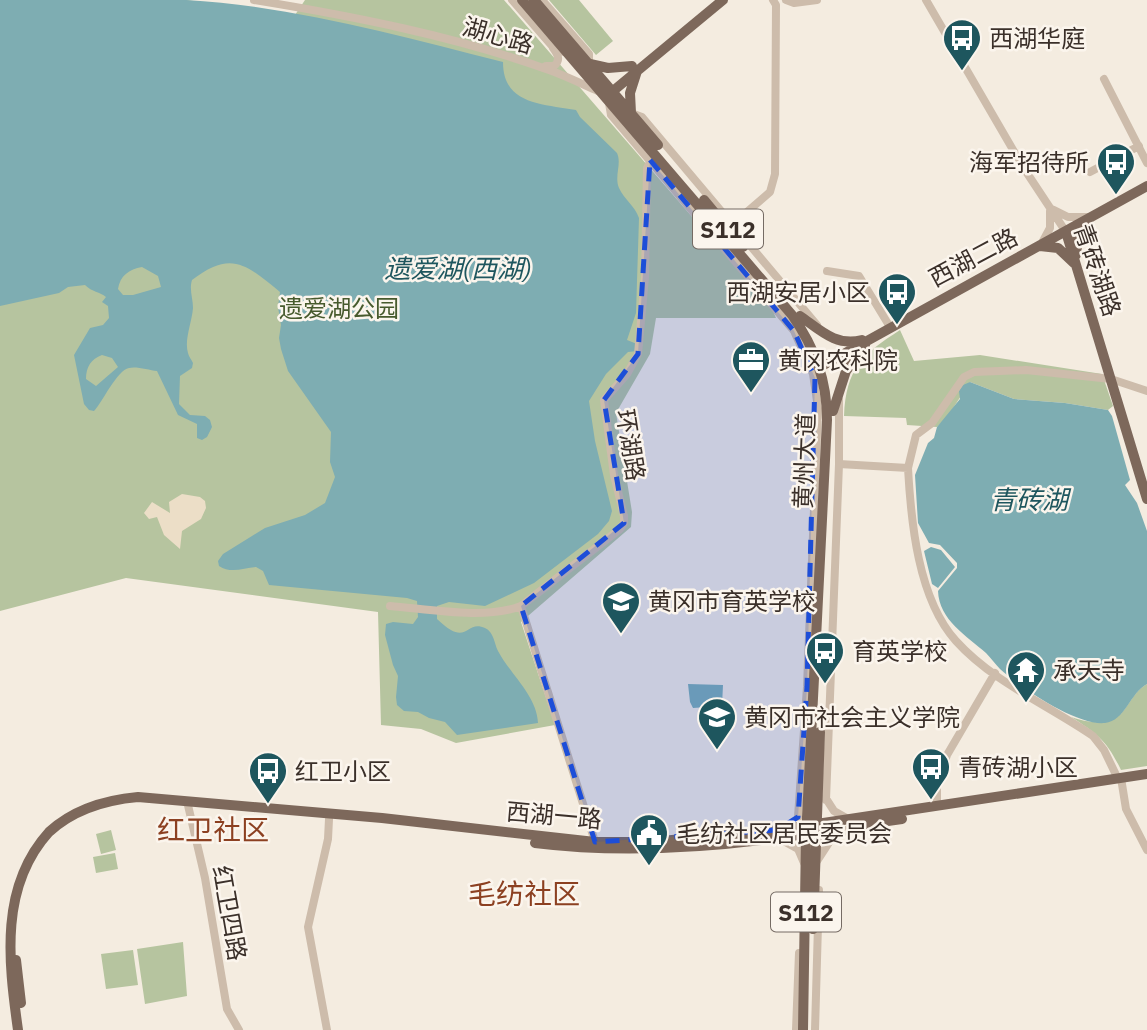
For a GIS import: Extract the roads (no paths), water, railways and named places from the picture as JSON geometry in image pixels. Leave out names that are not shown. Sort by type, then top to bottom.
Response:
[{"type":"main road","name":"黄州大道","points":[[522,0],[570,55],[631,113],[655,154],[800,316],[823,365],[834,411],[818,782],[811,829]]},
{"type":"main road","name":"黄州大道","points":[[534,0],[589,64],[655,154],[792,316],[823,365],[827,420],[809,794],[811,829],[803,1030]]},
{"type":"main road","points":[[608,92],[712,0]]},
{"type":"main road","points":[[589,64],[634,69],[723,0]]},
{"type":"main road","points":[[631,113],[630,93],[634,69]]},
{"type":"main road","name":"西湖二路","points":[[823,365],[1147,186]]},
{"type":"main road","points":[[1076,265],[1078,237],[1082,227],[1092,217]]},
{"type":"main road","name":"青砖湖路","points":[[1066,232],[1147,499]]},
{"type":"main road","points":[[1040,246],[1058,248],[1076,265]]},
{"type":"main road","points":[[800,316],[824,333],[843,342],[871,338]]},
{"type":"main road","points":[[834,411],[852,360],[871,338]]},
{"type":"main road","name":"西湖一路","points":[[188,804],[591,849],[682,848],[1147,774]]},
{"type":"main road","name":"西湖一路","points":[[852,823],[937,806],[1121,780],[1147,781]]},
{"type":"main road","name":"西湖一路","points":[[22,870],[59,831],[80,817],[115,804],[188,804],[382,818],[594,842],[777,834]]},
{"type":"main road","name":"黄州大道","points":[[809,1030],[810,867]]},
{"type":"main road","points":[[18,1030],[7,928],[10,894],[22,870]]},
{"type":"main road","points":[[22,870],[12,931],[25,1030]]},
{"type":"street","name":"湖心路","points":[[254,0],[372,22],[531,64],[608,92]]},
{"type":"street","points":[[512,0],[559,57],[555,65],[550,67],[531,64]]},
{"type":"street","points":[[542,0],[589,54],[589,64]]},
{"type":"street","points":[[733,225],[770,192],[775,174],[776,5],[773,0]]},
{"type":"street","points":[[786,0],[794,3],[817,0]]},
{"type":"street","name":"青砖湖路","points":[[926,0],[1023,167],[1066,232]]},
{"type":"street","points":[[552,46],[570,55]]},
{"type":"street","points":[[1104,79],[1147,163]]},
{"type":"street","points":[[631,113],[642,117],[824,333]]},
{"type":"street","points":[[1090,172],[1139,145]]},
{"type":"street","points":[[655,154],[794,331],[814,378],[818,408],[807,683],[797,817]]},
{"type":"street","name":"环湖路","points":[[390,606],[504,612],[521,606],[620,530],[624,523],[614,475],[604,400],[627,374],[638,354],[645,277],[647,168],[655,154]]},
{"type":"street","points":[[1040,246],[1050,228],[1050,208],[1068,217],[1092,217]]},
{"type":"street","points":[[827,271],[859,276],[890,327]]},
{"type":"street","points":[[1147,391],[1111,379],[1026,370],[982,370],[969,374],[960,382],[932,423],[916,435],[908,468],[913,526],[929,595],[940,618],[956,641],[995,673],[1093,736],[1121,780],[1126,809],[1147,850]]},
{"type":"street","points":[[826,800],[839,464],[839,392]]},
{"type":"street","points":[[839,464],[908,468]]},
{"type":"street","points":[[521,606],[594,842]]},
{"type":"street","points":[[937,806],[937,786],[947,755],[995,673]]},
{"type":"street","points":[[809,794],[797,817],[777,834],[791,843],[810,867],[830,841],[852,823],[834,811],[818,782]]},
{"type":"street","name":"红卫四路","points":[[188,804],[205,878],[227,1009],[239,1030]]},
{"type":"street","points":[[327,1030],[308,927],[328,839],[329,819]]},
{"type":"street","points":[[815,1030],[820,855]]},
{"type":"street","points":[[796,1030],[802,856]]},
{"type":"water","name":"遗爱湖(西湖)","points":[[0,0],[186,0],[306,15],[503,62],[505,76],[517,95],[538,104],[576,110],[617,153],[619,188],[639,218],[636,313],[627,340],[637,344],[637,351],[628,352],[606,374],[589,401],[595,441],[612,511],[609,521],[598,534],[534,583],[485,606],[449,602],[437,606],[437,619],[455,632],[461,633],[478,626],[490,632],[503,660],[533,704],[538,723],[457,735],[445,722],[418,712],[404,711],[397,705],[398,676],[385,635],[386,624],[413,624],[418,617],[417,601],[269,585],[263,571],[256,567],[233,570],[219,566],[218,561],[223,554],[265,528],[305,515],[325,503],[335,477],[330,462],[331,432],[288,371],[279,338],[280,292],[268,282],[247,268],[228,263],[217,265],[192,280],[193,308],[187,342],[193,363],[192,368],[180,376],[179,404],[190,415],[205,416],[210,420],[212,427],[207,437],[202,440],[197,438],[197,424],[178,415],[157,371],[139,368],[124,370],[94,411],[84,404],[74,355],[90,328],[103,325],[109,318],[108,306],[102,302],[106,297],[104,295],[85,285],[68,287],[59,293],[0,306]],"holes":[[[142,267],[158,276],[161,287],[123,295],[118,289],[123,277],[129,271]],[[102,355],[112,358],[118,367],[96,386],[86,379],[87,371],[92,361]]]},
{"type":"water","name":"青砖湖","points":[[970,382],[1014,399],[1108,410],[1112,416],[1130,480],[1125,485],[1137,503],[1147,531],[1147,684],[1112,721],[1093,722],[1080,718],[1021,686],[955,626],[943,611],[938,591],[957,568],[957,563],[940,545],[929,543],[918,523],[915,475],[937,427],[960,399],[959,391],[963,385]]},
{"type":"water","points":[[931,547],[941,550],[955,567],[938,588],[932,584],[924,551]]},
{"type":"water","points":[[688,684],[723,685],[722,706],[693,708]]},
{"type":"place","name":"西湖华庭","points":[[962,72]]},
{"type":"place","name":"海军招待所","points":[[1116,196]]},
{"type":"place","name":"西湖安居小区","points":[[897,326]]},
{"type":"place","name":"黄冈农科院","points":[[751,394]]},
{"type":"place","name":"黄冈市育英学校","points":[[621,635]]},
{"type":"place","name":"育英学校","points":[[825,685]]},
{"type":"place","name":"承天寺","points":[[1026,704]]},
{"type":"place","name":"黄冈市社会主义学院","points":[[717,751]]},
{"type":"place","name":"青砖湖小区","points":[[931,801]]},
{"type":"place","name":"红卫小区","points":[[268,805]]},
{"type":"place","name":"毛纺社区居民委员会","points":[[649,867]]},
{"type":"district","name":"红卫社区","points":[[213,829]]},
{"type":"district","name":"毛纺社区","points":[[524,893]]},
{"type":"park label","name":"遗爱湖公园","points":[[339,308]]}]
